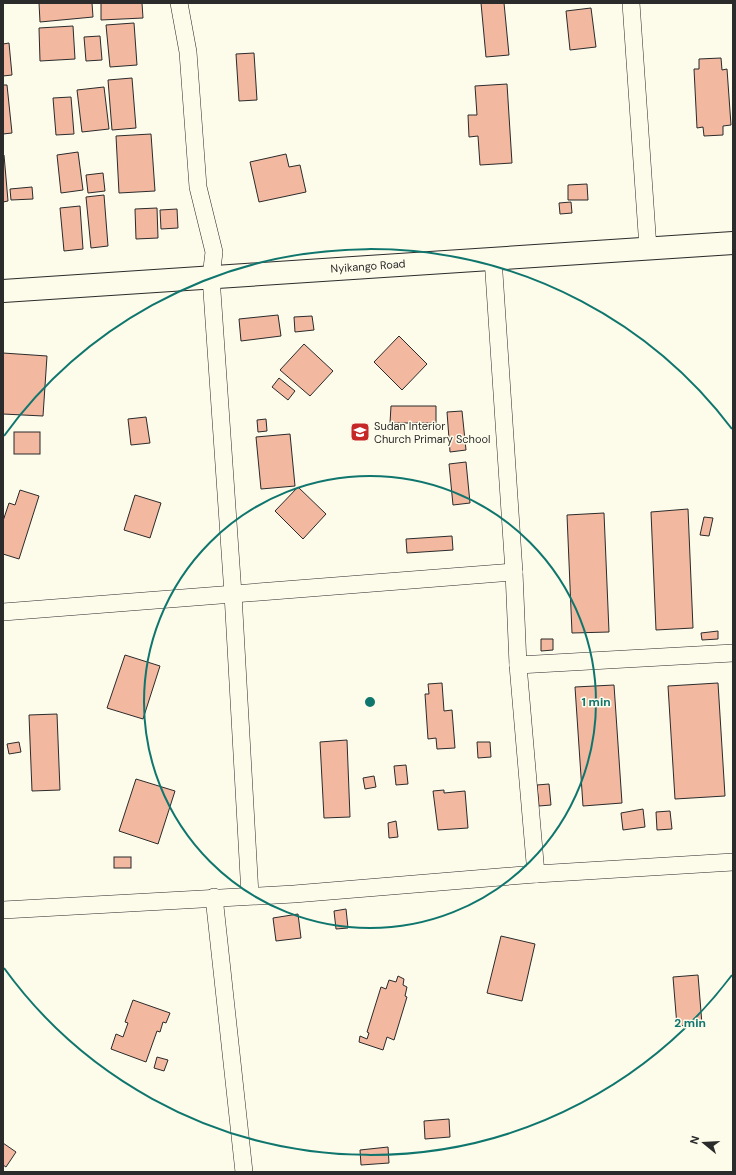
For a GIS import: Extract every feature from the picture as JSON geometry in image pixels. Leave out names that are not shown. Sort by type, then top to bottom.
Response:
[{"type":"street","points":[[179,3],[188,52],[198,187],[214,252],[211,277],[233,594],[250,895]]},
{"type":"street","points":[[631,3],[648,248]]},
{"type":"street","name":"Nyikango Road","points":[[3,291],[733,243]]},
{"type":"street","points":[[493,258],[514,572],[518,665],[536,874]]},
{"type":"street","points":[[3,612],[514,572]]},
{"type":"street","points":[[518,665],[733,653]]},
{"type":"street","points":[[3,910],[250,895],[294,894],[536,874],[733,862]]},
{"type":"street","points":[[214,897],[244,1172]]},
{"type":"building","points":[[39,3],[92,3],[93,17],[40,22]]},
{"type":"building","points":[[101,3],[142,3],[143,18],[101,20]]},
{"type":"building","points":[[481,3],[504,3],[509,55],[486,57]]},
{"type":"building","points":[[591,8],[596,47],[570,50],[566,11]]},
{"type":"building","points":[[134,23],[137,65],[110,67],[106,25]]},
{"type":"building","points":[[73,26],[75,59],[40,61],[39,28]]},
{"type":"building","points":[[100,36],[102,60],[86,61],[84,37]]},
{"type":"building","points":[[9,43],[12,75],[3,76],[3,44]]},
{"type":"building","points":[[254,53],[257,100],[239,101],[236,54]]},
{"type":"building","points":[[721,58],[722,70],[727,69],[731,125],[723,126],[723,135],[704,136],[703,127],[697,128],[694,69],[699,69],[699,59]]},
{"type":"building","points":[[132,78],[136,128],[112,130],[108,80]]},
{"type":"building","points":[[507,84],[512,163],[480,165],[478,136],[469,137],[468,115],[477,115],[475,86]]},
{"type":"building","points":[[3,85],[7,85],[12,133],[3,134]]},
{"type":"building","points":[[104,87],[109,129],[82,132],[77,90]]},
{"type":"building","points":[[71,97],[74,134],[56,135],[53,98]]},
{"type":"building","points":[[151,134],[155,191],[119,193],[116,136]]},
{"type":"building","points":[[78,152],[83,190],[61,193],[57,155]]},
{"type":"building","points":[[286,154],[289,167],[300,165],[306,192],[259,202],[250,162]]},
{"type":"building","points":[[4,155],[8,201],[3,202],[3,156]]},
{"type":"building","points":[[103,173],[105,191],[88,193],[86,175]]},
{"type":"building","points":[[587,184],[588,200],[568,200],[568,185]]},
{"type":"building","points":[[32,187],[33,199],[11,200],[10,189]]},
{"type":"building","points":[[104,195],[108,246],[91,248],[86,197]]},
{"type":"building","points":[[571,202],[572,213],[560,214],[559,203]]},
{"type":"building","points":[[80,206],[83,249],[64,251],[60,208]]},
{"type":"building","points":[[157,208],[158,238],[136,239],[135,209]]},
{"type":"building","points":[[177,209],[178,228],[161,229],[160,210]]},
{"type":"building","points":[[278,315],[281,336],[241,341],[239,319]]},
{"type":"building","points":[[312,316],[314,330],[295,332],[294,317]]},
{"type":"building","points":[[399,336],[427,364],[402,390],[374,362]]},
{"type":"building","points":[[304,344],[333,371],[310,396],[280,370]]},
{"type":"building","points":[[3,353],[47,356],[43,416],[3,414]]},
{"type":"building","points":[[279,378],[295,391],[288,400],[272,387]]},
{"type":"building","points":[[391,406],[436,406],[436,423],[390,423]]},
{"type":"building","points":[[462,411],[466,450],[450,452],[447,412]]},
{"type":"building","points":[[146,417],[150,443],[131,445],[128,419]]},
{"type":"building","points":[[266,419],[267,431],[258,432],[257,420]]},
{"type":"building","points":[[14,432],[40,432],[40,454],[14,454]]},
{"type":"building","points":[[290,434],[295,486],[261,489],[256,437]]},
{"type":"building","points":[[466,462],[470,503],[453,505],[449,464]]},
{"type":"building","points":[[298,487],[326,514],[303,539],[275,511]]},
{"type":"building","points":[[20,490],[39,496],[19,559],[3,554],[3,521],[9,503],[15,505]]},
{"type":"building","points":[[135,495],[161,503],[150,538],[124,530]]},
{"type":"building","points":[[688,509],[693,628],[656,630],[651,512]]},
{"type":"building","points":[[604,513],[609,632],[572,633],[567,515]]},
{"type":"building","points":[[704,517],[713,518],[709,536],[700,535]]},
{"type":"building","points":[[452,536],[453,550],[407,553],[406,539]]},
{"type":"building","points":[[718,631],[718,639],[702,640],[701,633]]},
{"type":"building","points":[[541,639],[553,639],[553,650],[541,651]]},
{"type":"building","points":[[125,655],[160,666],[143,719],[107,708]]},
{"type":"building","points":[[442,683],[444,711],[452,710],[455,748],[437,749],[436,738],[428,739],[425,694],[429,694],[428,684]]},
{"type":"building","points":[[718,683],[725,796],[675,799],[668,686]]},
{"type":"building","points":[[614,685],[622,803],[583,806],[575,687]]},
{"type":"building","points":[[57,714],[60,790],[32,791],[29,715]]},
{"type":"building","points":[[347,740],[350,817],[324,818],[320,742]]},
{"type":"building","points":[[19,742],[21,752],[9,754],[7,744]]},
{"type":"building","points":[[477,742],[490,742],[491,757],[478,758]]},
{"type":"building","points":[[406,765],[408,784],[396,785],[394,766]]},
{"type":"building","points":[[374,776],[376,787],[365,789],[363,778]]},
{"type":"building","points":[[136,779],[175,791],[158,844],[119,831]]},
{"type":"building","points":[[549,784],[551,805],[539,806],[537,785]]},
{"type":"building","points":[[444,790],[444,793],[465,791],[468,828],[438,830],[433,791]]},
{"type":"building","points":[[643,809],[645,827],[623,830],[621,813]]},
{"type":"building","points":[[670,811],[672,829],[657,830],[656,812]]},
{"type":"building","points":[[396,821],[398,837],[389,838],[388,823]]},
{"type":"building","points":[[114,857],[131,857],[131,868],[114,868]]},
{"type":"building","points":[[346,909],[348,928],[336,929],[334,911]]},
{"type":"building","points":[[298,914],[301,938],[276,941],[273,918]]},
{"type":"building","points":[[501,936],[535,944],[522,1001],[487,993]]},
{"type":"building","points":[[698,975],[702,1024],[677,1026],[673,977]]},
{"type":"building","points":[[398,976],[404,979],[403,985],[407,987],[405,996],[407,997],[394,1040],[387,1037],[383,1050],[359,1042],[360,1036],[367,1039],[369,1033],[367,1032],[381,987],[386,989],[389,980],[396,982]]},
{"type":"building","points":[[133,1000],[170,1013],[166,1023],[163,1022],[160,1032],[157,1031],[146,1062],[111,1049],[116,1034],[123,1037],[128,1023],[125,1022]]},
{"type":"building","points":[[157,1057],[168,1060],[164,1071],[154,1068]]},
{"type":"building","points":[[449,1119],[450,1137],[425,1139],[424,1121]]},
{"type":"building","points":[[3,1143],[16,1152],[6,1167],[3,1165]]},
{"type":"building","points":[[388,1147],[389,1163],[361,1165],[360,1150]]},
{"type":"place","name":"Sudan Interior Church Primary School","points":[[360,432]]}]
